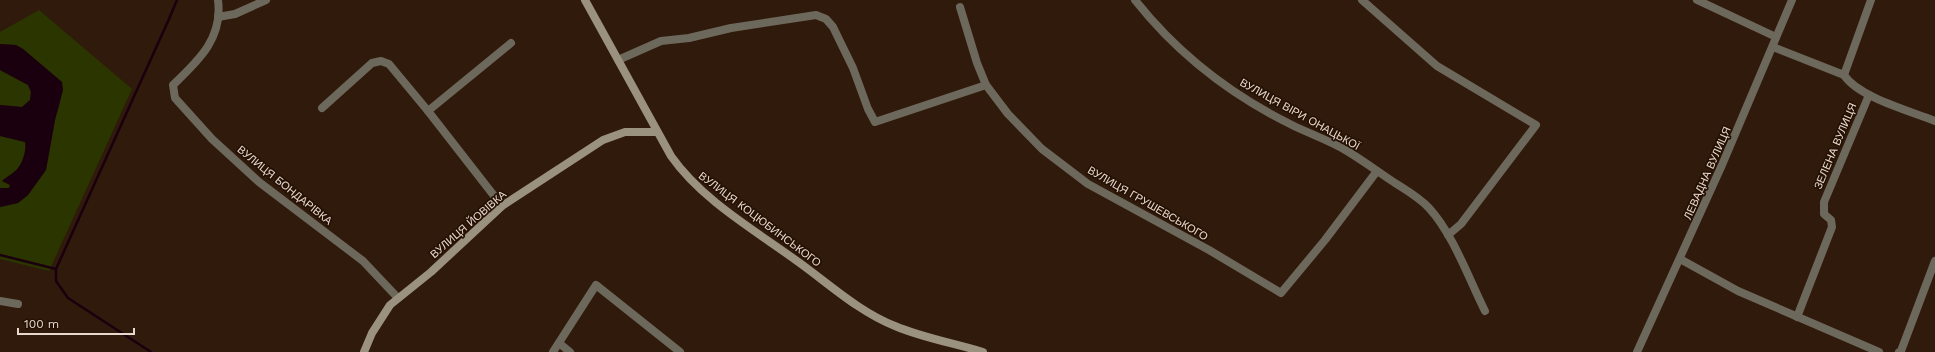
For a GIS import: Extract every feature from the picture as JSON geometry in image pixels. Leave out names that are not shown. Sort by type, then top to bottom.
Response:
[{"type":"street","name":"ВУЛИЦЯ БОНДАРІВКА","points":[[218,0],[218,17],[214,33],[204,53],[195,65],[172,85],[175,98],[212,139],[259,182],[363,261],[398,298]]},
{"type":"street","points":[[218,17],[235,14],[266,0]]},
{"type":"street","name":"ВУЛИЦЯ КОЦЮБИНСЬКОГО","points":[[585,0],[657,132],[682,171],[706,195],[851,301],[895,326],[973,351],[983,352]]},
{"type":"street","name":"ВУЛИЦЯ ВІРИ ОНАЦЬКОЇ","points":[[1134,0],[1153,23],[1176,46],[1242,97],[1292,125],[1346,150],[1428,207],[1448,235],[1485,311]]},
{"type":"street","points":[[1362,0],[1437,66],[1536,125],[1461,224],[1448,235]]},
{"type":"street","points":[[1697,0],[1776,38]]},
{"type":"street","name":"ЛЕВАДНА ВУЛИЦЯ","points":[[1637,352],[1680,259],[1773,47],[1792,0]]},
{"type":"street","points":[[1844,75],[1871,0]]},
{"type":"street","points":[[618,60],[661,41],[690,38],[773,21],[816,15],[826,19],[832,27],[853,68],[868,109],[876,122],[986,84],[977,63],[960,7]]},
{"type":"street","points":[[428,111],[511,43]]},
{"type":"street","points":[[1773,47],[1844,75],[1856,88],[1869,95],[1935,121]]},
{"type":"street","points":[[322,108],[372,63],[381,61],[388,64],[428,111],[502,206]]},
{"type":"street","name":"ВУЛИЦЯ ГРУШЕВСЬКОГО","points":[[986,84],[1008,114],[1042,149],[1088,184],[1209,250],[1281,293],[1325,240],[1377,171]]},
{"type":"street","name":"ЗЕЛЕНА ВУЛИЦЯ","points":[[1797,317],[1832,227],[1831,220],[1824,214],[1824,202],[1869,95]]},
{"type":"street","name":"ВУЛИЦЯ ЙОВІВКА","points":[[364,352],[382,317],[398,298],[431,272],[502,206],[603,140],[625,132],[657,132]]},
{"type":"street","points":[[1680,259],[1738,291],[1879,352]]},
{"type":"street","points":[[1899,352],[1908,333],[1935,261]]},
{"type":"street","points":[[553,352],[596,285],[680,352]]},
{"type":"street","points":[[0,301],[18,304]]},
{"type":"street","points":[[559,343],[570,352]]},
{"type":"green space","points":[[39,10],[132,89],[49,271],[0,259],[0,207],[18,203],[28,195],[46,170],[55,120],[60,103],[62,82],[23,49],[16,45],[0,44],[0,32]]},
{"type":"green space","points":[[0,70],[28,85],[31,92],[30,100],[22,107],[0,105]]},
{"type":"green space","points":[[0,136],[25,142],[25,153],[20,165],[14,172],[2,181],[10,185],[9,188],[0,188]]},
{"type":"shaded area","points":[[0,44],[16,45],[23,49],[62,82],[63,90],[55,120],[46,170],[28,195],[18,203],[0,207],[0,188],[9,188],[10,185],[2,181],[18,169],[23,158],[25,142],[0,136],[0,105],[22,107],[30,100],[31,92],[28,85],[0,70]]},
{"type":"waterway","points":[[151,352],[68,298],[56,281],[56,269],[177,0]]},
{"type":"waterway","points":[[0,255],[56,269]]}]
